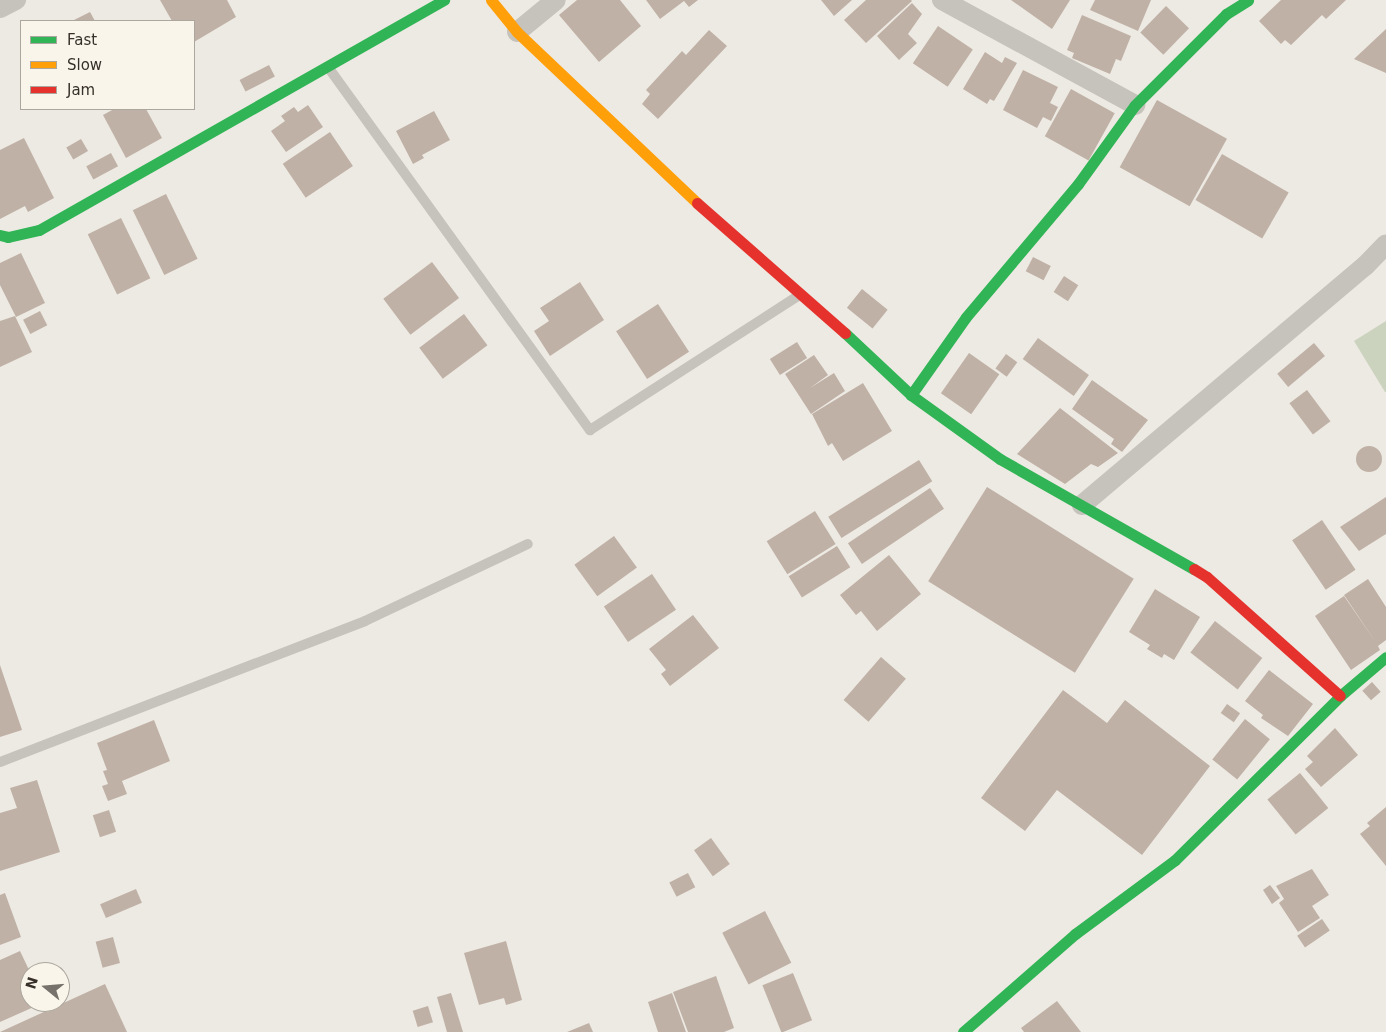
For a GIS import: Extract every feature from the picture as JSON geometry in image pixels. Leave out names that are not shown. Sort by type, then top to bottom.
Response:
[{"type":"street","points":[[0,8],[16,0]]},
{"type":"street","points":[[0,235],[8,237],[39,230],[444,0]]},
{"type":"street","points":[[491,0],[517,32],[685,193],[803,293],[911,395],[1000,459],[1082,504],[1207,577],[1340,696]]},
{"type":"street","points":[[517,32],[556,0]]},
{"type":"street","points":[[942,0],[1135,105]]},
{"type":"street","points":[[911,395],[966,317],[1078,184],[1135,105],[1226,14],[1248,0]]},
{"type":"street","points":[[1082,504],[1365,266],[1386,244]]},
{"type":"street","points":[[963,1032],[1075,934],[1175,860],[1340,696],[1386,656]]},
{"type":"lane","points":[[328,66],[590,430],[803,293]]},
{"type":"lane","points":[[0,762],[365,621],[528,544]]},
{"type":"green space","points":[[1386,321],[1386,392],[1385,392],[1354,341]]},
{"type":"building","points":[[160,0],[227,0],[236,17],[195,41],[195,20],[171,20]]},
{"type":"building","points":[[577,0],[620,0],[641,26],[599,62],[559,15]]},
{"type":"building","points":[[646,0],[698,0],[689,7],[684,1],[660,19]]},
{"type":"building","points":[[821,0],[852,0],[834,16]]},
{"type":"building","points":[[866,0],[912,1],[866,43],[844,20]]},
{"type":"building","points":[[1011,0],[1070,0],[1052,29]]},
{"type":"building","points":[[1095,0],[1151,0],[1138,31],[1090,10]]},
{"type":"building","points":[[1281,0],[1346,0],[1326,19],[1322,15],[1291,45],[1285,40],[1281,44],[1259,21]]},
{"type":"building","points":[[912,3],[922,14],[908,34],[917,43],[899,60],[877,36]]},
{"type":"building","points":[[1166,6],[1189,28],[1163,55],[1140,33]]},
{"type":"building","points":[[90,12],[94,20],[74,20]]},
{"type":"building","points":[[1082,15],[1131,36],[1121,61],[1116,59],[1110,74],[1072,58],[1074,53],[1067,50]]},
{"type":"building","points":[[938,26],[973,49],[948,87],[913,63]]},
{"type":"building","points":[[1386,29],[1386,73],[1354,59]]},
{"type":"building","points":[[709,30],[727,46],[658,119],[642,104],[650,94],[646,90],[682,51],[686,55]]},
{"type":"building","points":[[985,52],[1002,63],[1005,57],[1017,63],[994,101],[990,99],[987,104],[963,89]]},
{"type":"building","points":[[269,65],[275,77],[245,92],[240,80]]},
{"type":"building","points":[[1023,70],[1058,87],[1050,103],[1058,107],[1051,121],[1043,117],[1037,128],[1003,110]]},
{"type":"building","points":[[1071,89],[1115,113],[1089,160],[1045,136]]},
{"type":"building","points":[[1157,100],[1227,139],[1190,206],[1120,167]]},
{"type":"building","points":[[308,105],[323,127],[286,152],[271,131],[285,121],[281,116],[294,107],[298,112]]},
{"type":"building","points":[[112,110],[147,110],[162,138],[126,158],[103,115]]},
{"type":"building","points":[[434,111],[450,140],[422,155],[424,158],[413,164],[396,131]]},
{"type":"building","points":[[330,132],[353,166],[306,198],[283,164]]},
{"type":"building","points":[[24,138],[54,198],[28,212],[25,206],[0,219],[0,150]]},
{"type":"building","points":[[81,139],[88,151],[73,160],[66,148]]},
{"type":"building","points":[[111,153],[118,166],[93,179],[86,166]]},
{"type":"building","points":[[1222,154],[1289,192],[1262,238],[1196,200]]},
{"type":"building","points":[[166,194],[198,259],[164,275],[133,210]]},
{"type":"building","points":[[121,218],[150,278],[117,294],[88,234]]},
{"type":"building","points":[[21,253],[45,303],[16,317],[0,285],[0,263]]},
{"type":"building","points":[[1033,257],[1051,266],[1044,280],[1026,271]]},
{"type":"building","points":[[432,262],[459,298],[410,335],[383,299]]},
{"type":"building","points":[[1064,276],[1078,285],[1068,301],[1054,292]]},
{"type":"building","points":[[580,282],[604,320],[550,356],[534,331],[549,321],[540,308]]},
{"type":"building","points":[[862,289],[888,310],[873,328],[847,308]]},
{"type":"building","points":[[658,304],[689,352],[647,379],[616,331]]},
{"type":"building","points":[[40,311],[47,325],[30,334],[23,320]]},
{"type":"building","points":[[464,314],[487,345],[443,379],[419,348]]},
{"type":"building","points":[[15,316],[32,352],[0,367],[0,321]]},
{"type":"building","points":[[1038,338],[1089,375],[1074,396],[1023,359]]},
{"type":"building","points":[[797,342],[807,358],[780,375],[770,359]]},
{"type":"building","points":[[1314,343],[1325,356],[1288,387],[1277,374]]},
{"type":"building","points":[[969,353],[999,374],[971,414],[941,393]]},
{"type":"building","points":[[1006,354],[1017,362],[1007,377],[995,369]]},
{"type":"building","points":[[814,355],[828,375],[810,388],[834,373],[845,391],[811,414],[785,374]]},
{"type":"building","points":[[1092,380],[1148,420],[1122,452],[1111,444],[1114,439],[1072,409]]},
{"type":"building","points":[[863,383],[892,431],[843,461],[832,443],[828,446],[812,414]]},
{"type":"building","points":[[1307,390],[1330,421],[1313,434],[1289,403]]},
{"type":"building","points":[[1060,408],[1118,453],[1098,467],[1091,464],[1065,484],[1017,454]]},
{"type":"building","points":[[1369,446],[1378,450],[1382,459],[1378,468],[1369,472],[1360,468],[1356,459],[1360,450]]},
{"type":"building","points":[[919,460],[932,481],[842,538],[828,517]]},
{"type":"building","points":[[987,487],[1134,579],[1075,673],[928,581]]},
{"type":"building","points":[[930,488],[944,509],[862,564],[848,543]]},
{"type":"building","points":[[1386,497],[1386,534],[1359,551],[1340,527]]},
{"type":"building","points":[[815,511],[836,544],[787,574],[767,541]]},
{"type":"building","points":[[1322,520],[1356,570],[1326,590],[1292,540]]},
{"type":"building","points":[[614,536],[637,568],[597,596],[574,565]]},
{"type":"building","points":[[837,546],[850,567],[802,597],[789,576]]},
{"type":"building","points":[[889,555],[921,594],[877,631],[861,611],[856,615],[840,595]]},
{"type":"building","points":[[652,574],[676,610],[628,642],[604,606]]},
{"type":"building","points":[[1368,579],[1386,607],[1386,640],[1378,646],[1380,650],[1351,670],[1315,616],[1344,596],[1377,644],[1344,595]]},
{"type":"building","points":[[1155,589],[1200,617],[1174,660],[1164,654],[1162,658],[1147,649],[1150,645],[1129,632]]},
{"type":"building","points":[[693,615],[719,648],[670,686],[661,674],[666,670],[649,649]]},
{"type":"building","points":[[1215,621],[1262,658],[1238,689],[1190,653]]},
{"type":"building","points":[[881,657],[906,679],[869,722],[844,700]]},
{"type":"building","points":[[0,665],[22,730],[0,737]]},
{"type":"building","points":[[1269,670],[1313,704],[1288,736],[1261,718],[1263,715],[1245,701]]},
{"type":"building","points":[[1372,682],[1381,692],[1371,700],[1362,691]]},
{"type":"building","points":[[1063,690],[1107,723],[1125,700],[1210,766],[1142,855],[1057,790],[1025,831],[981,798]]},
{"type":"building","points":[[1227,704],[1240,713],[1234,722],[1221,713]]},
{"type":"building","points":[[1245,719],[1270,739],[1237,780],[1212,759]]},
{"type":"building","points":[[154,720],[170,761],[122,781],[127,794],[108,801],[102,786],[108,784],[103,771],[107,770],[97,743]]},
{"type":"building","points":[[1335,728],[1358,755],[1321,787],[1305,769],[1313,762],[1307,756]]},
{"type":"building","points":[[1300,773],[1328,808],[1296,834],[1267,799]]},
{"type":"building","points":[[37,780],[60,852],[0,871],[0,813],[17,808],[10,788]]},
{"type":"building","points":[[1386,807],[1386,866],[1360,834],[1370,826],[1367,823]]},
{"type":"building","points":[[109,810],[116,832],[100,837],[93,815]]},
{"type":"building","points":[[711,838],[730,864],[713,876],[694,850]]},
{"type":"building","points":[[1312,869],[1329,895],[1312,906],[1320,918],[1298,932],[1279,903],[1284,899],[1276,886]]},
{"type":"building","points":[[688,873],[695,887],[677,897],[669,883]]},
{"type":"building","points":[[1270,885],[1280,898],[1272,904],[1263,890]]},
{"type":"building","points":[[136,889],[142,903],[106,918],[100,904]]},
{"type":"building","points":[[5,893],[21,937],[0,945],[0,895]]},
{"type":"building","points":[[765,911],[791,963],[749,984],[722,933]]},
{"type":"building","points":[[1322,919],[1330,931],[1305,947],[1297,936]]},
{"type":"building","points":[[113,937],[120,963],[103,968],[96,942]]},
{"type":"building","points":[[506,941],[522,1000],[506,1005],[504,998],[479,1005],[464,953]]},
{"type":"building","points":[[20,951],[25,962],[20,962],[20,1012],[22,1012],[0,1022],[0,960]]},
{"type":"building","points":[[793,973],[812,1020],[781,1032],[762,985]]},
{"type":"building","points":[[716,976],[734,1028],[724,1032],[688,1032],[673,992]]},
{"type":"building","points":[[105,984],[127,1032],[0,1032],[44,1012],[70,1012],[70,1000]]},
{"type":"building","points":[[451,993],[463,1032],[447,1032],[437,997]]},
{"type":"building","points":[[672,993],[686,1032],[658,1032],[648,1002]]},
{"type":"building","points":[[1057,1001],[1081,1032],[1024,1032],[1021,1028]]},
{"type":"building","points":[[428,1006],[433,1022],[418,1027],[413,1011]]},
{"type":"building","points":[[589,1023],[593,1032],[567,1032]]},
{"type":"traffic: fast","points":[[0,235],[8,237],[39,230],[444,0]]},
{"type":"traffic: fast","points":[[911,395],[966,317],[1078,184],[1135,105],[1226,14],[1248,0]]},
{"type":"traffic: fast","points":[[845,333],[911,395],[1000,459],[1194,569]]},
{"type":"traffic: fast","points":[[963,1032],[1075,934],[1175,860],[1340,696],[1386,657]]},
{"type":"traffic: slow","points":[[491,0],[517,32],[697,203]]},
{"type":"traffic: jam","points":[[697,203],[845,333]]},
{"type":"traffic: jam","points":[[1194,569],[1207,577],[1340,696]]}]
